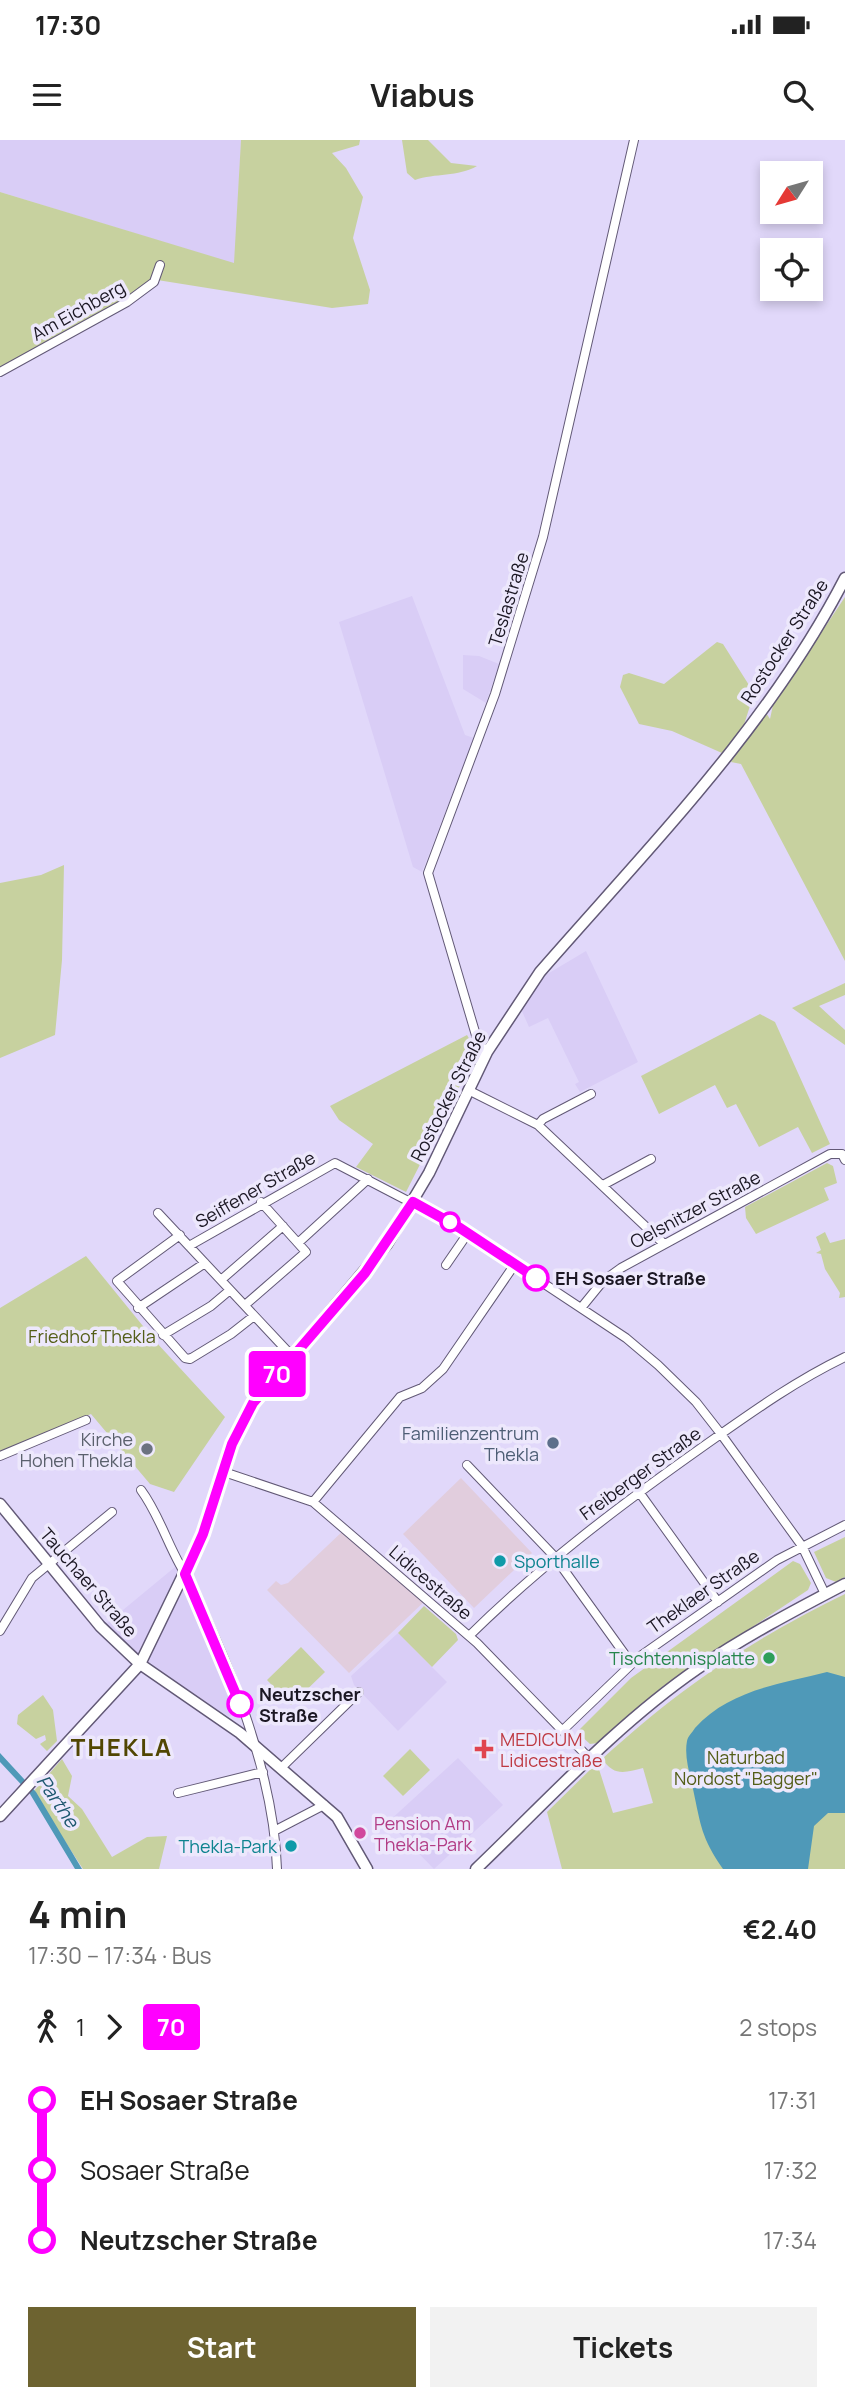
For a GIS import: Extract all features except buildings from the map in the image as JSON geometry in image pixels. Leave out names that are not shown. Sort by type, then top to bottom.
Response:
[{"type":"main road","name":"Rostocker Straße","points":[[0,1815],[140,1664],[185,1574],[232,1444],[253,1403],[365,1273],[413,1202],[487,1052],[540,972],[714,771],[763,708],[808,642],[845,578]]},
{"type":"main road","name":"Tauchaer Straße","points":[[0,1504],[100,1626],[140,1664],[254,1745],[324,1805],[337,1817],[367,1869]]},
{"type":"main road","points":[[476,1869],[636,1717],[698,1669],[845,1584]]},
{"type":"street","name":"Teslastraße","points":[[487,1052],[478,1042],[428,873],[495,694],[543,537],[634,140]]},
{"type":"street","name":"Am Eichberg","points":[[0,372],[127,302],[154,282],[160,265]]},
{"type":"street","points":[[470,1091],[538,1125],[663,1244]]},
{"type":"street","points":[[538,1125],[543,1119],[591,1094]]},
{"type":"street","name":"Oelsnitzer Straße","points":[[581,1308],[610,1275],[663,1244],[836,1152],[845,1160]]},
{"type":"street","points":[[603,1185],[650,1159]]},
{"type":"street","name":"Seiffener Straße","points":[[189,1246],[261,1202],[335,1163],[413,1202],[515,1264],[581,1308],[658,1365],[696,1402],[721,1434],[802,1546],[825,1594]]},
{"type":"street","points":[[298,1243],[368,1179]]},
{"type":"street","points":[[245,1306],[306,1252],[261,1202]]},
{"type":"street","points":[[158,1213],[292,1356]]},
{"type":"street","points":[[221,1280],[283,1226]]},
{"type":"street","points":[[446,1265],[468,1233]]},
{"type":"street","points":[[180,1236],[165,1249],[118,1279],[118,1286],[138,1308],[185,1358],[190,1359],[232,1335],[254,1316]]},
{"type":"street","points":[[138,1308],[205,1263]]},
{"type":"street","points":[[313,1502],[400,1397],[422,1388],[443,1369],[515,1264]]},
{"type":"street","points":[[163,1335],[211,1306],[230,1290]]},
{"type":"street","name":"Freiberger Straße","points":[[469,1636],[554,1556],[639,1492],[800,1380],[845,1357]]},
{"type":"street","points":[[0,1456],[86,1420]]},
{"type":"street","points":[[467,1465],[554,1556],[631,1663]]},
{"type":"street","name":"Lidicestraße","points":[[224,1472],[313,1502],[469,1636],[590,1759]]},
{"type":"street","points":[[141,1490],[154,1507],[211,1631],[254,1745],[263,1772],[275,1830],[277,1869]]},
{"type":"street","points":[[639,1492],[718,1602]]},
{"type":"street","points":[[0,1631],[32,1578],[112,1512]]},
{"type":"street","name":"Theklaer Straße","points":[[563,1730],[631,1663],[802,1546],[845,1525]]},
{"type":"street","points":[[281,1768],[359,1692]]},
{"type":"street","points":[[178,1793],[263,1772]]},
{"type":"street","points":[[275,1830],[324,1805]]},
{"type":"shaded area","points":[[0,140],[241,140],[235,264],[0,192]]},
{"type":"shaded area","points":[[412,596],[465,735],[474,738],[422,872],[413,867],[339,622]]},
{"type":"shaded area","points":[[463,655],[479,656],[499,664],[486,703],[463,689]]},
{"type":"shaded area","points":[[586,951],[638,1062],[580,1092],[575,1084],[579,1082],[548,1018],[529,1027],[521,1009],[544,976]]},
{"type":"shaded area","points":[[461,1478],[532,1553],[474,1608],[403,1534]]},
{"type":"shaded area","points":[[345,1529],[427,1599],[349,1673],[267,1590],[276,1581],[281,1585],[288,1583]]},
{"type":"shaded area","points":[[175,1567],[185,1584],[235,1713],[229,1717],[146,1662],[106,1624]]},
{"type":"shaded area","points":[[398,1633],[447,1682],[398,1731],[354,1685],[351,1676]]},
{"type":"shaded area","points":[[458,1758],[503,1805],[434,1869],[388,1822]]},
{"type":"green space","points":[[241,140],[360,140],[359,145],[332,153],[346,168],[363,197],[353,238],[370,290],[368,304],[332,308],[151,279],[126,299],[0,369],[0,192],[234,263]]},
{"type":"green space","points":[[402,140],[428,140],[451,163],[477,166],[462,172],[415,180],[407,173]]},
{"type":"green space","points":[[845,597],[845,961],[741,764],[731,762],[763,708],[770,719],[773,705]]},
{"type":"green space","points":[[717,642],[723,644],[754,693],[743,728],[722,753],[672,731],[639,724],[620,687],[623,675],[629,673],[664,684]]},
{"type":"green space","points":[[64,865],[62,960],[55,1035],[0,1058],[0,883],[41,875]]},
{"type":"green space","points":[[845,983],[845,995],[819,1006],[845,1030],[845,1045],[792,1008]]},
{"type":"green space","points":[[760,1014],[775,1022],[830,1144],[812,1153],[798,1127],[759,1147],[736,1104],[727,1108],[715,1085],[659,1114],[641,1076]]},
{"type":"green space","points":[[467,1035],[477,1052],[406,1192],[356,1167],[373,1144],[339,1120],[330,1106]]},
{"type":"green space","points":[[827,1163],[833,1166],[837,1183],[824,1188],[829,1200],[756,1234],[746,1218],[745,1207]]},
{"type":"green space","points":[[825,1232],[830,1243],[845,1239],[845,1297],[839,1298],[840,1293],[825,1269],[821,1254],[816,1253],[821,1250],[816,1237]]},
{"type":"green space","name":"Friedhof Thekla","points":[[86,1256],[156,1342],[225,1417],[174,1492],[150,1484],[91,1414],[0,1453],[0,1308]]},
{"type":"green space","points":[[845,1537],[845,1577],[836,1582],[826,1578],[814,1552]]},
{"type":"green space","points":[[793,1561],[800,1564],[811,1583],[808,1590],[662,1687],[598,1743],[590,1744],[577,1732],[631,1678]]},
{"type":"green space","name":"Naturbad Nordost \"Bagger\"","points":[[845,1594],[845,1869],[562,1869],[547,1812],[597,1763],[613,1813],[653,1803],[643,1768],[615,1771],[602,1759],[660,1709],[717,1667],[778,1629]]},
{"type":"green space","points":[[424,1606],[456,1634],[458,1640],[432,1667],[398,1633]]},
{"type":"green space","points":[[301,1647],[325,1672],[291,1705],[267,1680]]},
{"type":"green space","points":[[43,1695],[53,1710],[57,1741],[47,1751],[40,1744],[46,1740],[45,1735],[36,1739],[17,1724],[18,1715]]},
{"type":"green space","points":[[410,1749],[430,1770],[403,1796],[383,1776]]},
{"type":"green space","points":[[62,1759],[72,1776],[68,1796],[82,1809],[112,1857],[147,1837],[167,1836],[159,1869],[83,1869],[33,1792]]},
{"type":"water","points":[[827,1672],[845,1677],[845,1813],[828,1813],[814,1826],[808,1869],[723,1869],[710,1848],[700,1822],[687,1759],[688,1738],[709,1715],[739,1697]]},
{"type":"water","points":[[0,1753],[36,1792],[82,1869],[75,1869],[30,1794],[0,1762]]},
{"type":"bus line","name":"70","points":[[240,1704],[185,1574],[203,1534],[232,1444],[253,1403],[365,1273],[413,1202],[460,1228],[536,1278]]},
{"type":"place","name":"EH Sosaer Straße","points":[[536,1278]]},
{"type":"place","name":"Familienzentrum Thekla","points":[[553,1443]]},
{"type":"place","name":"Kirche Hohen Thekla","points":[[147,1449]]},
{"type":"place","name":"Sporthalle","points":[[500,1561]]},
{"type":"place","name":"Tischtennisplatte","points":[[769,1658]]},
{"type":"place","name":"Neutzscher Straße","points":[[240,1704]]},
{"type":"place","name":"MEDICUM Lidicestraße","points":[[484,1749]]},
{"type":"place","name":"Pension Am Thekla-Park","points":[[360,1833]]},
{"type":"place","name":"Thekla-Park","points":[[291,1846]]},
{"type":"district","name":"THEKLA","points":[[122,1746]]},
{"type":"water label","name":"Parthe","points":[[58,1801]]}]
